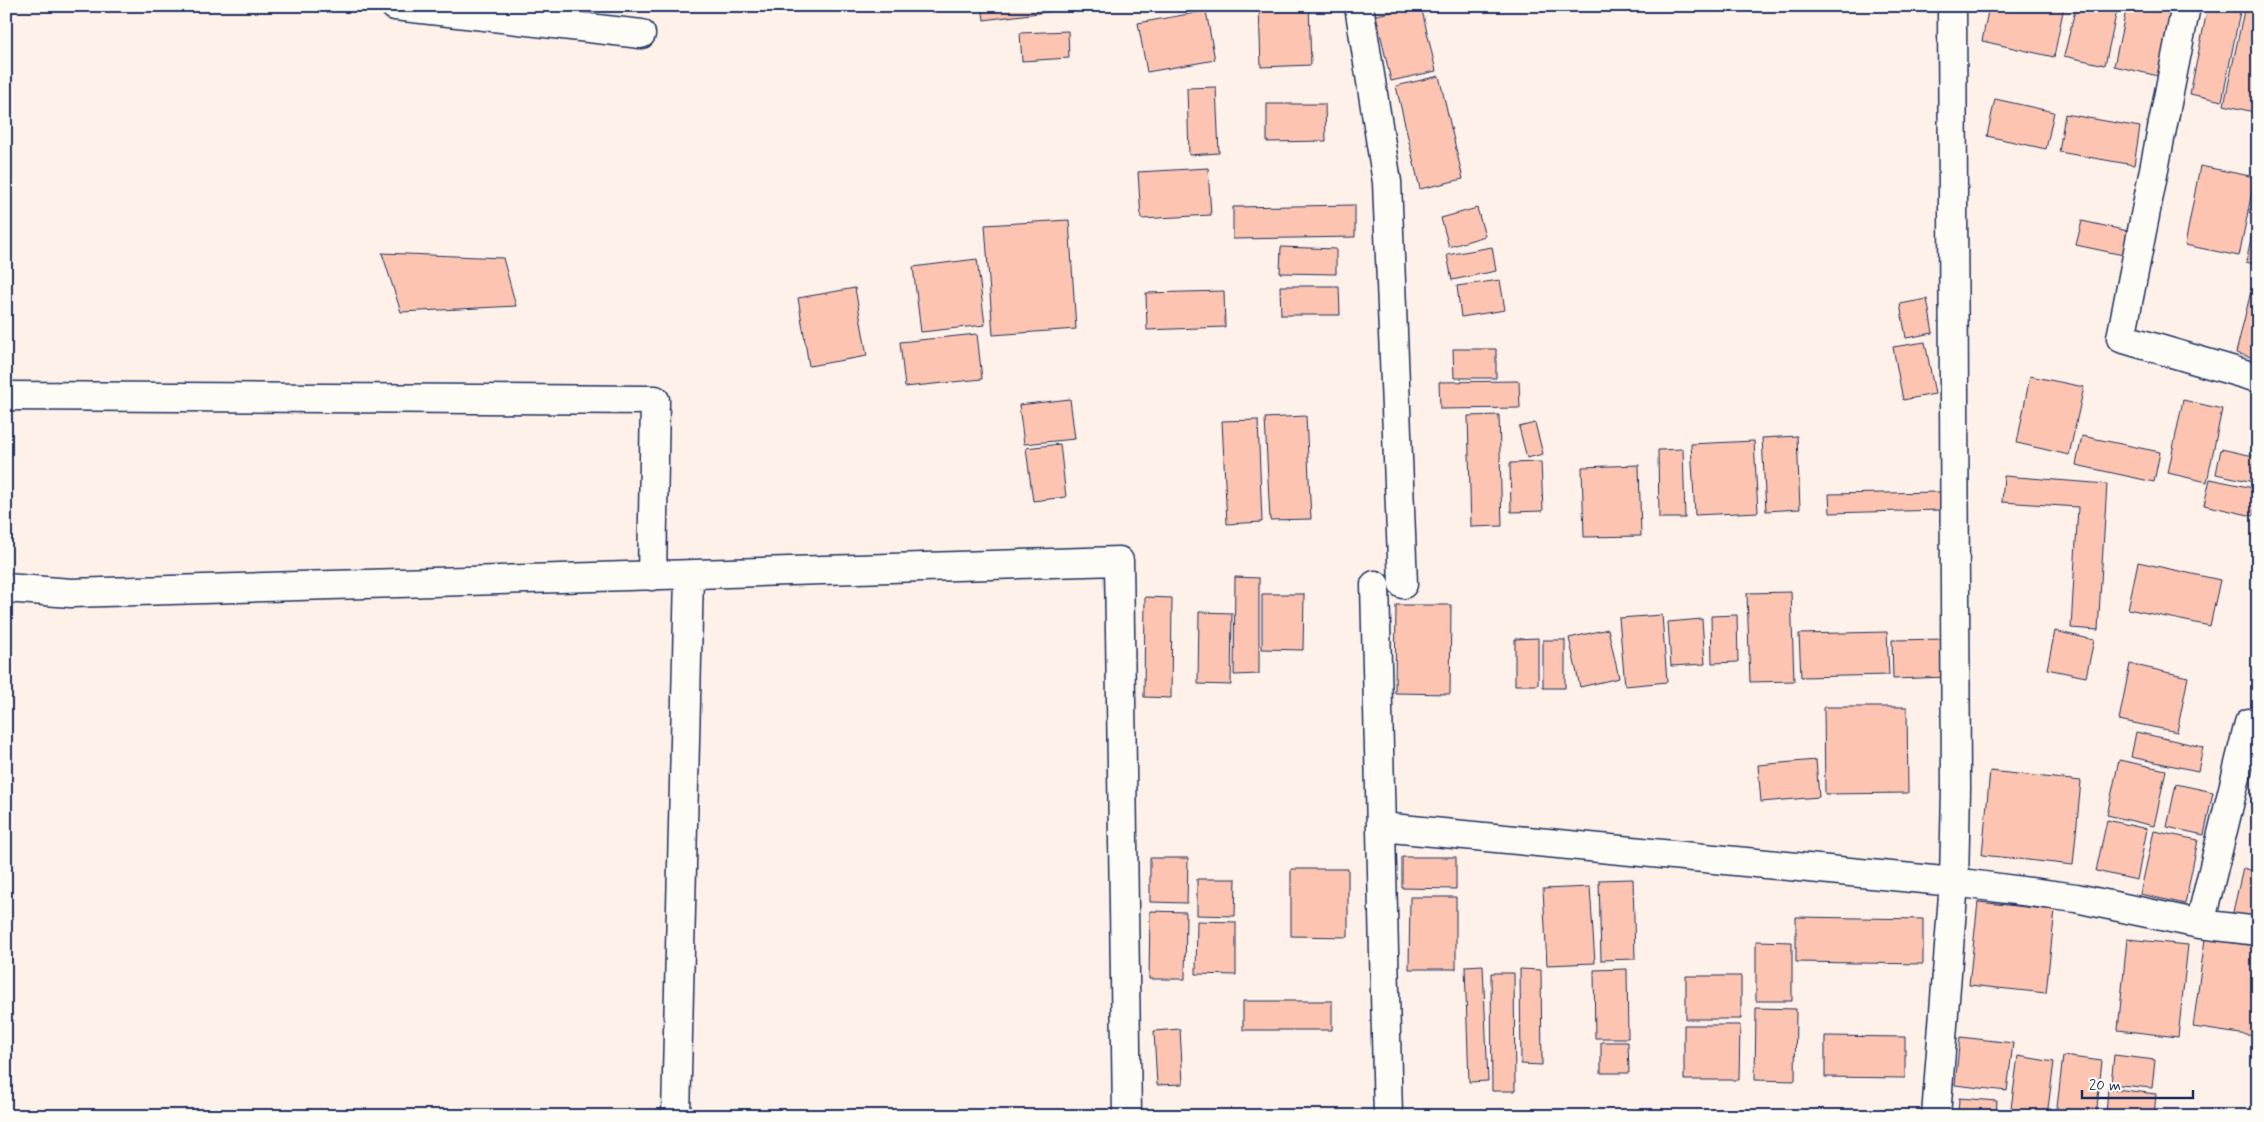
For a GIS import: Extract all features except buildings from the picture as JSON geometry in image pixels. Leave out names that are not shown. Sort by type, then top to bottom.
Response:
[{"type":"street","points":[[395,6],[641,34]]},
{"type":"street","points":[[1359,6],[1387,182],[1403,584]]},
{"type":"street","points":[[1936,1116],[1954,882],[1956,768],[1952,6]]},
{"type":"street","points":[[2186,6],[2122,338],[2258,378]]},
{"type":"street","points":[[6,396],[655,400],[652,576]]},
{"type":"street","points":[[6,588],[71,593],[1119,561],[1127,1116]]},
{"type":"street","points":[[676,1116],[689,575]]},
{"type":"street","points":[[1375,585],[1388,1116]]},
{"type":"street","points":[[2200,924],[2249,723]]},
{"type":"street","points":[[1381,827],[1954,882],[2076,898],[2200,924],[2258,931]]}]
